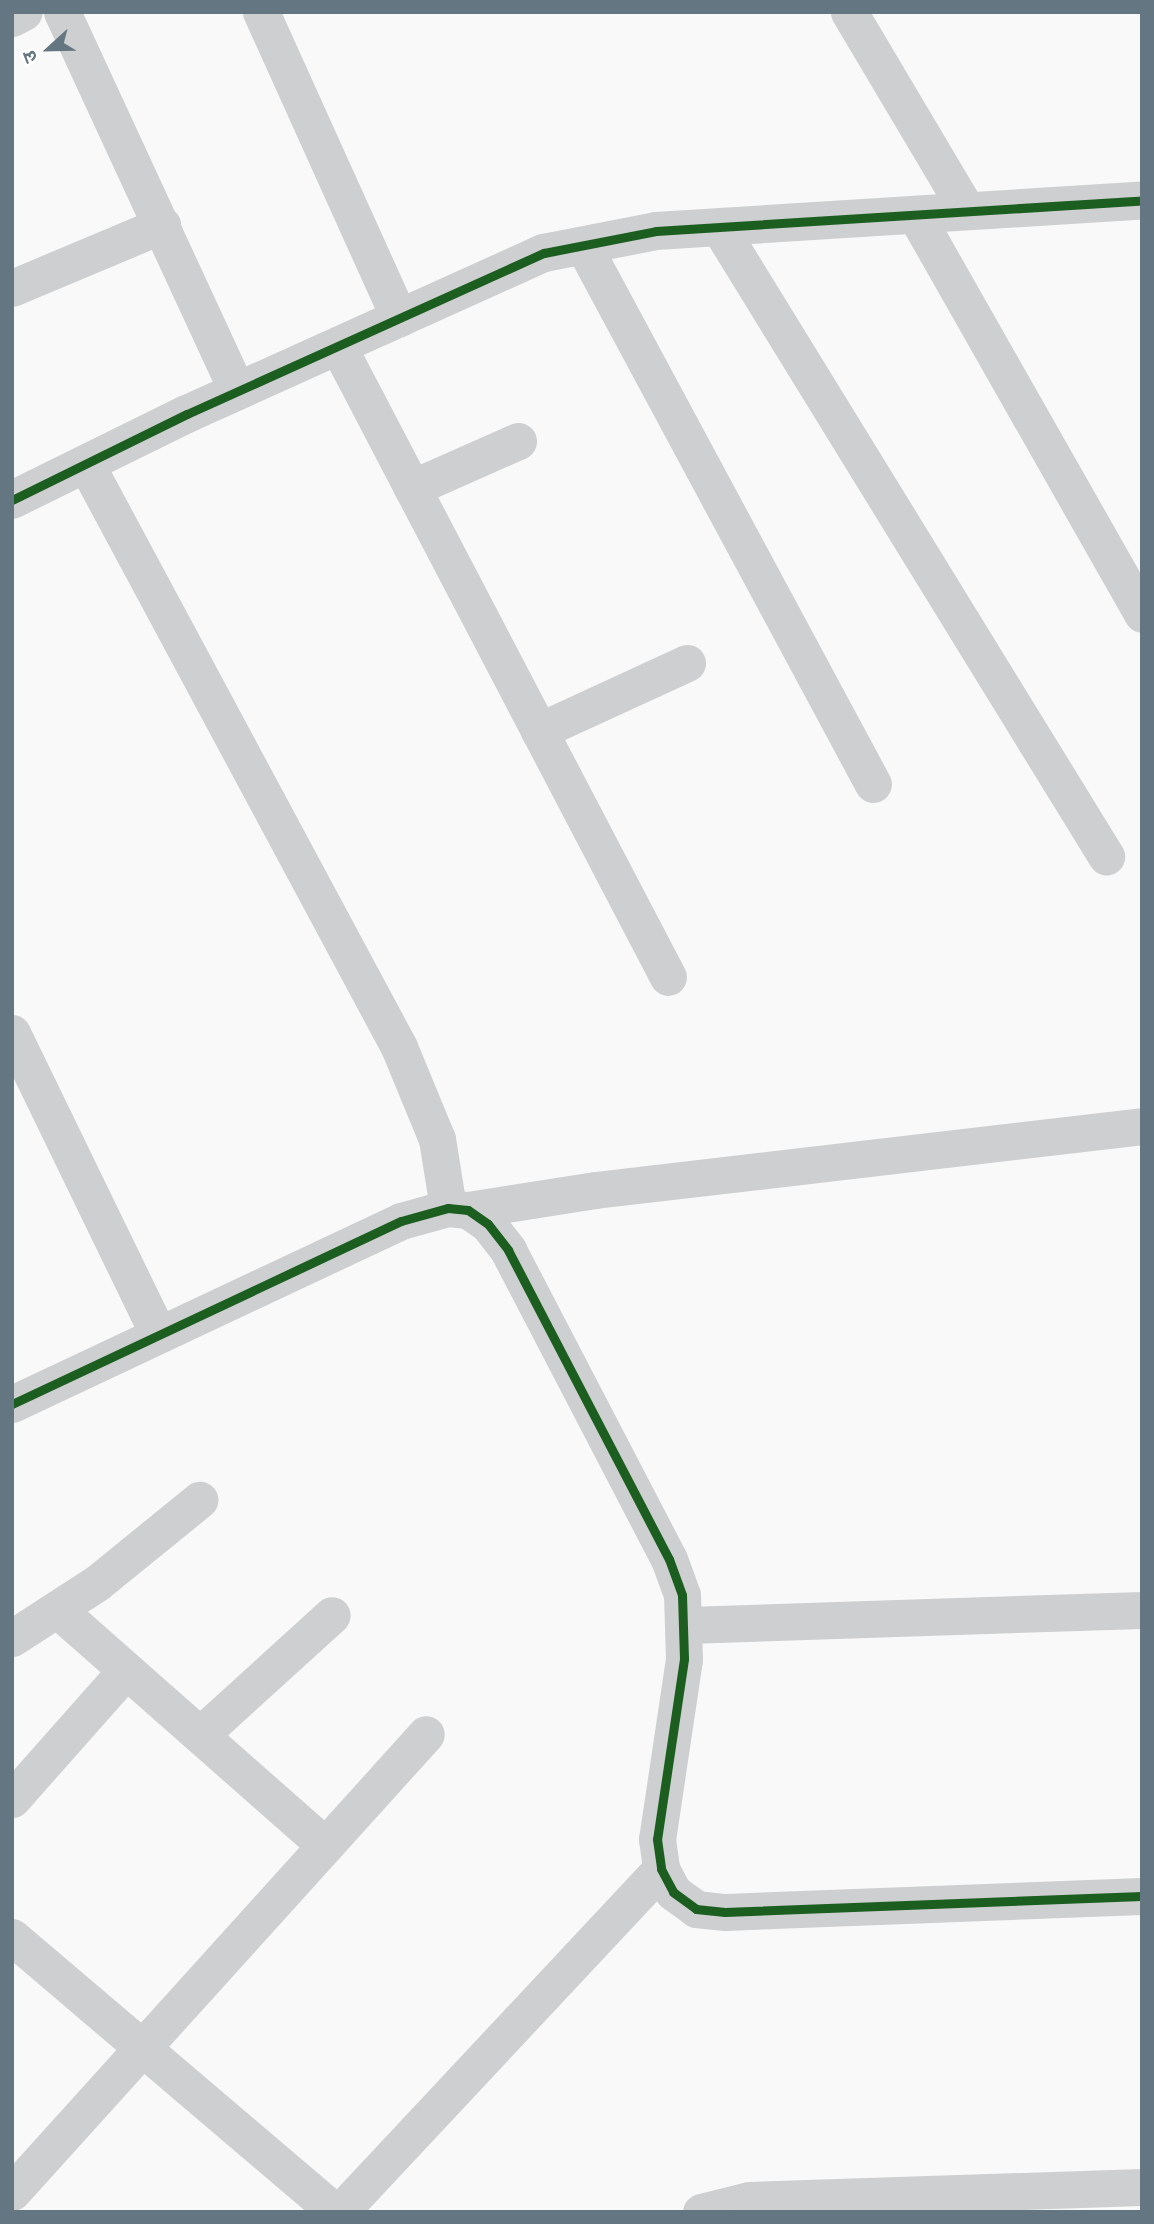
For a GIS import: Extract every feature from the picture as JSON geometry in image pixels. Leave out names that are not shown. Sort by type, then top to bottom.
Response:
[{"type":"street","points":[[12,18],[24,12]]},
{"type":"street","points":[[62,12],[237,391]]},
{"type":"street","points":[[261,12],[399,318]]},
{"type":"street","points":[[849,12],[967,211]]},
{"type":"street","points":[[12,500],[237,391],[544,253],[656,231],[1142,200]]},
{"type":"street","points":[[915,214],[1142,614]]},
{"type":"street","points":[[12,288],[162,225]]},
{"type":"street","points":[[719,227],[1106,856]]},
{"type":"street","points":[[583,245],[873,784]]},
{"type":"street","points":[[338,346],[668,977]]},
{"type":"street","points":[[412,488],[518,441]]},
{"type":"street","points":[[86,464],[399,1047],[437,1139],[458,1209],[488,1224],[508,1250],[669,1559],[687,1625],[657,1839],[661,1869],[673,1892],[696,1909],[725,1912],[1142,1896]]},
{"type":"street","points":[[539,731],[687,663]]},
{"type":"street","points":[[12,1033],[157,1332]]},
{"type":"street","points":[[12,1404],[157,1332],[401,1221],[458,1209],[595,1190],[1142,1126]]},
{"type":"street","points":[[12,1638],[58,1610],[199,1500]]},
{"type":"street","points":[[58,1610],[325,1844]]},
{"type":"street","points":[[687,1625],[1142,1610]]},
{"type":"street","points":[[200,1735],[332,1615]]},
{"type":"street","points":[[12,1799],[126,1670]]},
{"type":"street","points":[[12,2192],[139,2048],[426,1734]]},
{"type":"street","points":[[340,2212],[661,1869]]},
{"type":"street","points":[[12,1937],[139,2048],[335,2212]]},
{"type":"street","points":[[701,2212],[730,2202],[909,2202],[1142,2187]]},
{"type":"cycle path","points":[[12,500],[187,414],[544,253],[656,231],[1142,200]]},
{"type":"cycle path","points":[[12,1404],[401,1221],[448,1208],[468,1210],[488,1224],[508,1250],[669,1559],[682,1595],[684,1659],[657,1839],[661,1869],[673,1892],[696,1909],[725,1912],[1142,1896]]}]
